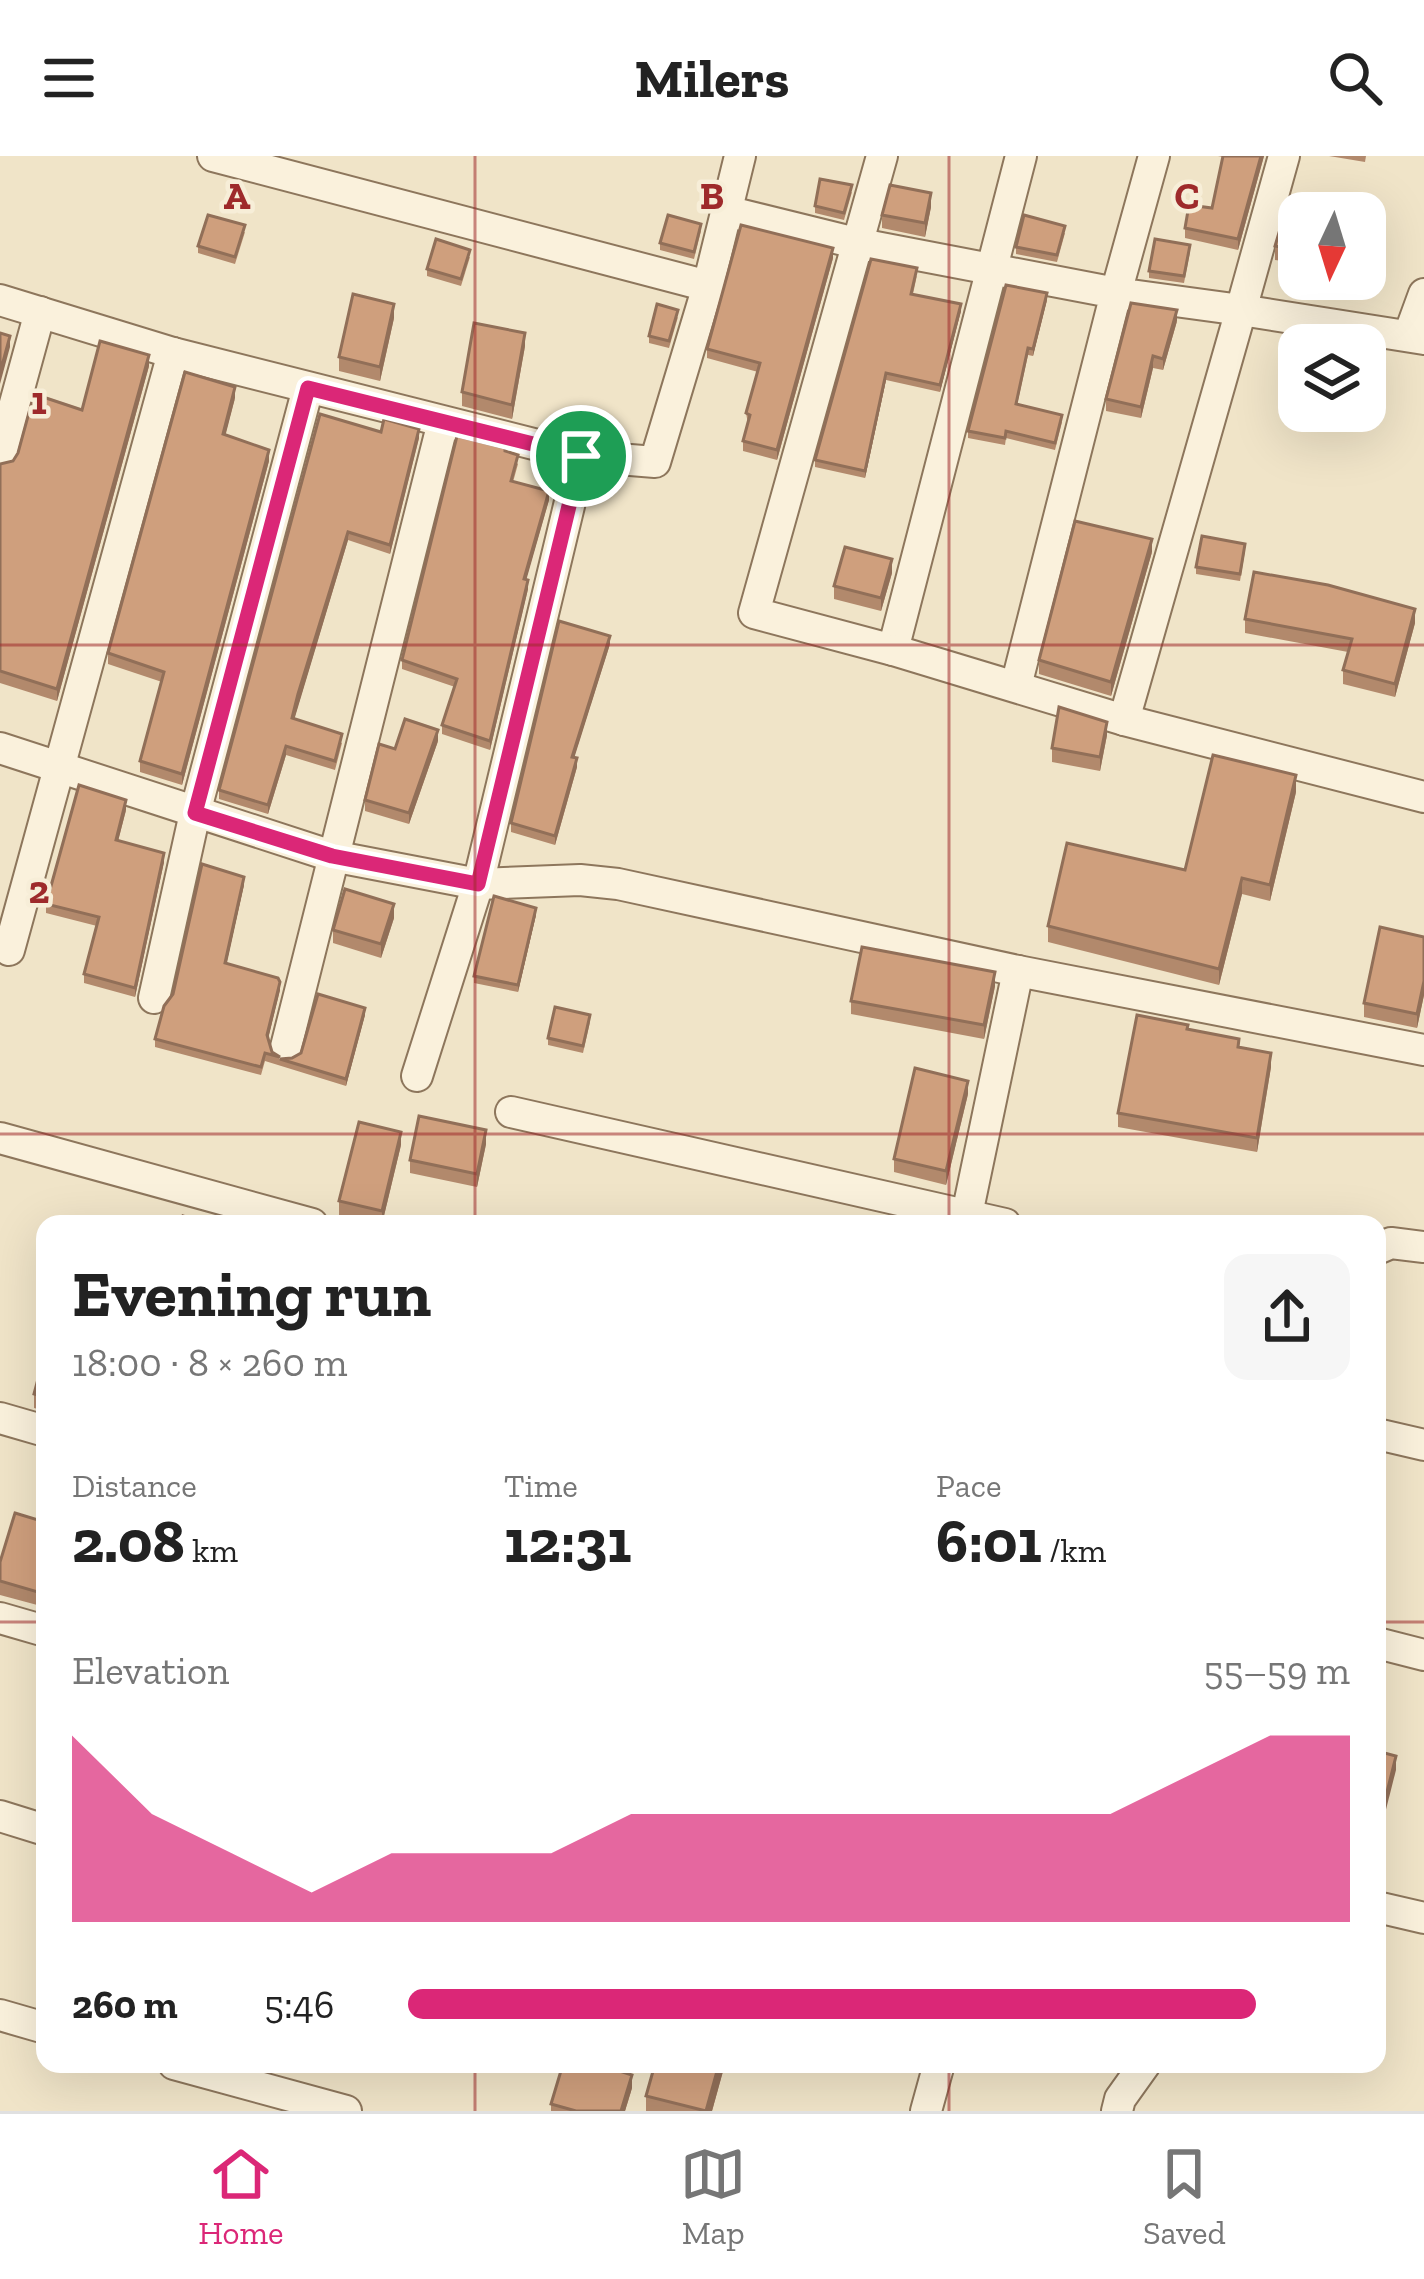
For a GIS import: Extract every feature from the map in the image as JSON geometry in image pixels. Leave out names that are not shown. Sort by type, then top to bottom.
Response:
[{"type":"street","points":[[214,156],[707,286]]},
{"type":"street","points":[[0,300],[173,353],[443,422],[581,456],[655,462],[740,156]]},
{"type":"street","points":[[882,156],[754,613],[1124,720],[1424,797]]},
{"type":"street","points":[[893,650],[1021,156]]},
{"type":"street","points":[[1016,686],[1154,156]]},
{"type":"street","points":[[1124,720],[1284,156]]},
{"type":"street","points":[[727,212],[991,272],[1417,337],[1424,294]]},
{"type":"street","points":[[0,458],[40,312]]},
{"type":"street","points":[[9,950],[173,353]]},
{"type":"street","points":[[154,998],[195,813],[308,388]]},
{"type":"street","points":[[286,1047],[443,422]]},
{"type":"street","points":[[417,1076],[478,884],[581,456]]},
{"type":"street","points":[[0,748],[332,856],[478,884],[580,880],[618,884],[1018,971],[1424,1050]]},
{"type":"street","points":[[967,1215],[1018,971]]},
{"type":"street","points":[[511,1112],[941,1215]]},
{"type":"street","points":[[0,1138],[279,1215]]},
{"type":"street","points":[[1386,1245],[1424,1247]]},
{"type":"street","points":[[0,1418],[36,1428]]},
{"type":"street","points":[[1386,1436],[1424,1445]]},
{"type":"street","points":[[0,1618],[36,1628]]},
{"type":"street","points":[[1386,1644],[1424,1654]]},
{"type":"street","points":[[0,1816],[36,1827]]},
{"type":"street","points":[[1386,1909],[1424,1918]]},
{"type":"street","points":[[0,2015],[36,2025]]},
{"type":"street","points":[[207,2073],[346,2111]]},
{"type":"street","points":[[926,2111],[937,2073]]},
{"type":"street","points":[[1117,2111],[1139,2073]]},
{"type":"building","points":[[1223,156],[1261,156],[1238,239],[1185,228],[1189,205],[1212,208]]},
{"type":"building","points":[[820,179],[852,185],[844,213],[815,206]]},
{"type":"building","points":[[890,185],[931,193],[925,223],[882,215]]},
{"type":"building","points":[[208,215],[245,225],[235,257],[198,246]]},
{"type":"building","points":[[668,215],[701,224],[694,252],[660,243]]},
{"type":"building","points":[[1024,215],[1065,226],[1057,255],[1016,247]]},
{"type":"building","points":[[741,225],[833,248],[777,450],[743,441],[760,363],[707,349]]},
{"type":"building","points":[[436,239],[470,250],[461,279],[427,269]]},
{"type":"building","points":[[1155,239],[1190,245],[1184,276],[1149,271]]},
{"type":"building","points":[[871,259],[917,268],[911,294],[961,304],[940,385],[886,373],[865,471],[815,460]]},
{"type":"building","points":[[1006,285],[1047,293],[1016,404],[1062,415],[1055,443],[1006,431],[1005,438],[968,431]]},
{"type":"building","points":[[353,294],[394,304],[380,367],[339,357]]},
{"type":"building","points":[[1131,303],[1177,310],[1163,359],[1153,356],[1141,407],[1106,399]]},
{"type":"building","points":[[657,304],[678,310],[669,341],[649,336]]},
{"type":"building","points":[[474,323],[525,333],[512,405],[462,392]]},
{"type":"building","points":[[0,333],[10,336],[0,373]]},
{"type":"building","points":[[100,341],[149,355],[57,689],[0,671],[0,464],[13,461],[18,453],[34,394],[82,410]]},
{"type":"building","points":[[185,372],[235,387],[223,434],[269,450],[182,774],[140,761],[164,672],[108,653]]},
{"type":"building","points":[[320,414],[381,432],[384,419],[419,429],[390,545],[348,532],[298,694],[292,718],[342,734],[335,761],[286,746],[268,805],[219,790]]},
{"type":"building","points":[[457,436],[518,455],[511,481],[549,491],[524,579],[528,580],[490,741],[442,725],[457,679],[402,660]]},
{"type":"building","points":[[1075,521],[1152,539],[1111,682],[1039,660]]},
{"type":"building","points":[[1202,536],[1245,544],[1240,574],[1196,567]]},
{"type":"building","points":[[845,547],[892,559],[881,598],[834,586]]},
{"type":"building","points":[[1254,572],[1328,585],[1415,609],[1395,684],[1343,670],[1352,639],[1245,619]]},
{"type":"building","points":[[559,621],[610,636],[572,757],[577,758],[555,836],[511,823]]},
{"type":"building","points":[[1059,707],[1107,722],[1100,757],[1052,748]]},
{"type":"building","points":[[405,719],[438,730],[409,813],[365,800],[379,744],[395,749]]},
{"type":"building","points":[[1213,755],[1296,775],[1270,885],[1242,878],[1219,969],[1048,926],[1067,843],[1185,870]]},
{"type":"building","points":[[79,785],[126,800],[116,840],[164,853],[135,988],[84,974],[99,917],[46,904]]},
{"type":"building","points":[[202,864],[244,877],[225,963],[280,982],[267,1035],[272,1052],[280,1057],[265,1053],[261,1067],[155,1039],[164,1006],[173,994]]},
{"type":"building","points":[[345,889],[394,904],[381,944],[333,930]]},
{"type":"building","points":[[494,896],[536,908],[518,985],[474,976]]},
{"type":"building","points":[[1380,927],[1424,937],[1424,981],[1417,1014],[1364,1003]]},
{"type":"building","points":[[862,947],[995,972],[984,1025],[851,1001]]},
{"type":"building","points":[[318,994],[365,1008],[346,1079],[280,1059],[301,1053]]},
{"type":"building","points":[[555,1007],[590,1015],[583,1046],[548,1038]]},
{"type":"building","points":[[1137,1015],[1239,1039],[1238,1047],[1271,1053],[1257,1138],[1118,1113]]},
{"type":"building","points":[[915,1068],[968,1081],[946,1171],[894,1159]]},
{"type":"building","points":[[419,1116],[486,1130],[477,1174],[410,1160]]},
{"type":"building","points":[[359,1122],[401,1132],[382,1211],[339,1201]]},
{"type":"building","points":[[15,1513],[36,1519],[36,1592],[0,1581],[0,1562]]},
{"type":"building","points":[[1386,1753],[1396,1756],[1386,1796]]},
{"type":"building","points":[[560,2073],[632,2075],[621,2111],[576,2111],[551,2104]]},
{"type":"building","points":[[652,2073],[717,2073],[706,2111],[646,2096]]},
{"type":"route","points":[[308,388],[581,456],[478,884],[332,856],[195,813],[308,388]]}]
